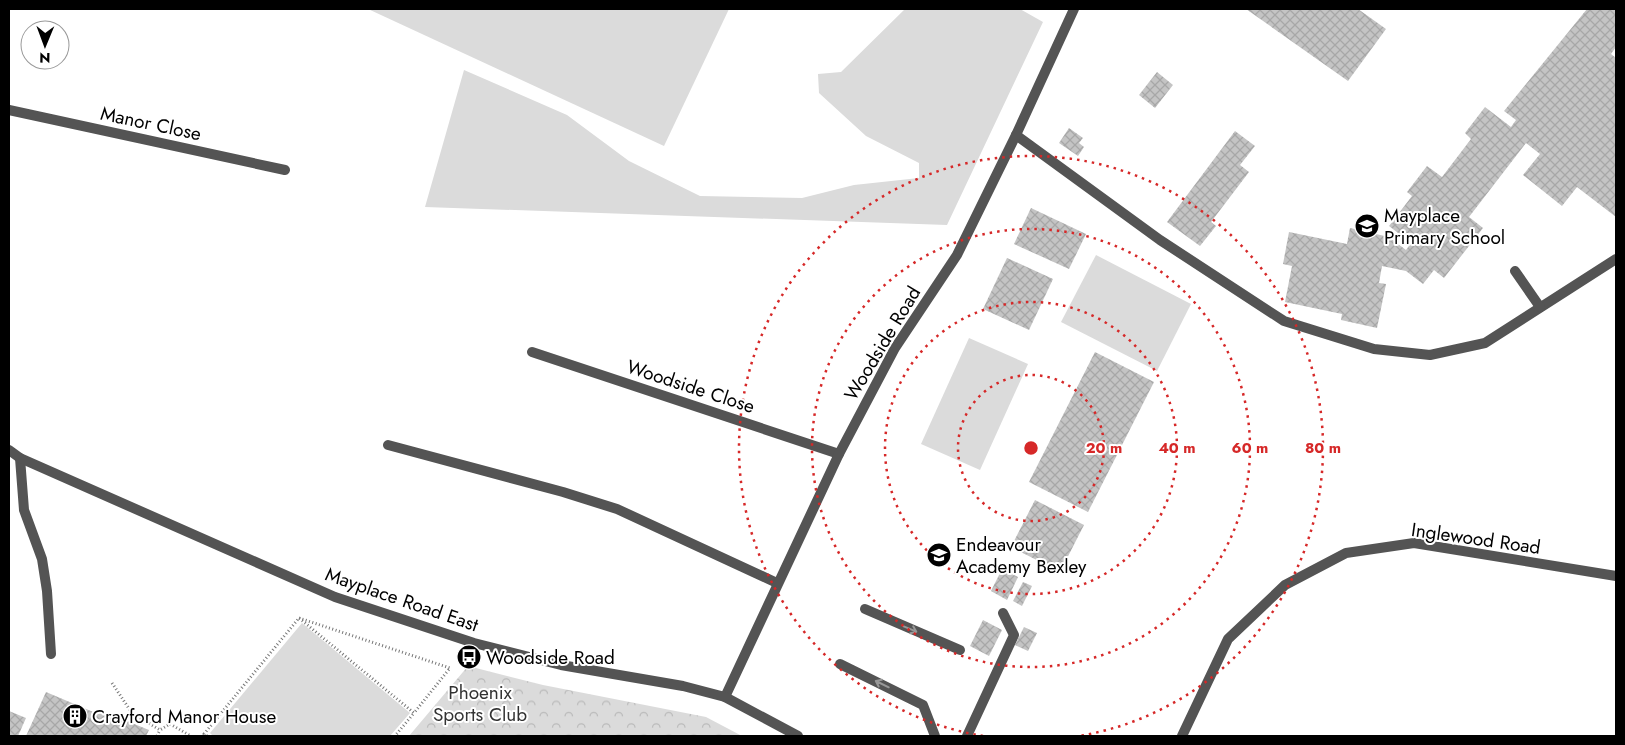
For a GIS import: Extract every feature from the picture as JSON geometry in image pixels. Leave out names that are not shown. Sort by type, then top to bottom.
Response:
[{"type":"street","name":"Woodside Road","points":[[725,697],[839,454],[895,348],[957,255],[1016,135],[1074,9]]},
{"type":"street","name":"Manor Close","points":[[9,110],[286,170]]},
{"type":"street","points":[[1016,135],[1160,240],[1284,321],[1374,350],[1430,354],[1485,343],[1616,259]]},
{"type":"street","points":[[1515,271],[1540,307]]},
{"type":"street","name":"Woodside Close","points":[[532,352],[839,454]]},
{"type":"street","points":[[388,445],[563,492],[617,509],[777,583]]},
{"type":"street","name":"Mayplace Road East","points":[[9,450],[20,458],[335,597],[474,643],[561,665],[683,686],[725,697],[798,736]]},
{"type":"street","points":[[20,458],[24,510],[42,559],[47,591],[51,654]]},
{"type":"street","name":"Inglewood Road","points":[[1182,736],[1228,639],[1285,585],[1346,553],[1414,543],[1616,576]]},
{"type":"street","points":[[866,609],[960,650]]},
{"type":"street","points":[[967,736],[1014,635],[1003,613]]},
{"type":"street","points":[[840,664],[923,704],[936,736]]},
{"type":"path","points":[[299,618],[414,713]]},
{"type":"path","points":[[299,618],[450,668],[396,736]]},
{"type":"path","points":[[207,736],[204,734],[299,618]]},
{"type":"path","points":[[112,683],[132,713],[160,730]]},
{"type":"path","points":[[157,736],[160,730],[170,724],[191,736]]},
{"type":"green space","points":[[368,9],[729,9],[664,146]]},
{"type":"green space","points":[[905,9],[1020,9],[1043,22],[947,225],[425,207],[464,70],[567,115],[629,161],[700,196],[802,198],[854,185],[919,178],[919,163],[866,136],[819,93],[818,74],[841,72]]},
{"type":"green space","points":[[1096,255],[1191,304],[1157,371],[1061,322]]},
{"type":"green space","points":[[969,338],[1028,364],[980,470],[921,444]]},
{"type":"green space","points":[[302,623],[410,713],[390,736],[213,736],[210,733]]},
{"type":"green space","name":"Phoenix Sports Club","points":[[468,666],[543,685],[706,717],[742,736],[409,736]]},
{"type":"building","points":[[1246,9],[1358,9],[1386,29],[1348,81]]},
{"type":"building","points":[[1587,9],[1616,9],[1616,47],[1611,54],[1616,58],[1616,217],[1577,187],[1562,206],[1523,175],[1540,154],[1526,143],[1469,217],[1483,228],[1444,278],[1434,270],[1423,284],[1406,271],[1382,266],[1379,283],[1386,284],[1377,328],[1341,320],[1342,314],[1285,302],[1292,266],[1283,264],[1289,232],[1347,244],[1350,228],[1389,237],[1406,250],[1411,243],[1389,226],[1412,196],[1407,192],[1427,166],[1442,177],[1471,139],[1465,133],[1485,107],[1511,127],[1516,120],[1504,111]]},
{"type":"building","points":[[1157,72],[1173,85],[1155,108],[1139,95]]},
{"type":"building","points":[[1069,128],[1083,138],[1079,143],[1084,147],[1078,156],[1059,143]]},
{"type":"building","points":[[1235,131],[1255,146],[1240,165],[1249,172],[1211,222],[1216,226],[1200,246],[1167,222]]},
{"type":"building","points":[[1031,208],[1086,234],[1069,269],[1014,244]]},
{"type":"building","points":[[1007,258],[1053,279],[1029,330],[983,309]]},
{"type":"building","points":[[1095,352],[1154,382],[1088,512],[1029,482]]},
{"type":"building","points":[[1035,500],[1084,525],[1060,572],[1011,547]]},
{"type":"building","points":[[1002,569],[1018,577],[1007,600],[991,591]]},
{"type":"building","points":[[1023,582],[1032,586],[1022,606],[1013,601]]},
{"type":"building","points":[[983,620],[1002,630],[989,656],[970,646]]},
{"type":"building","points":[[1024,627],[1037,633],[1028,651],[1015,645]]},
{"type":"building","name":"Crayford Manor House","points":[[46,692],[98,714],[100,710],[149,730],[146,736],[26,736]]},
{"type":"building","points":[[9,711],[26,718],[18,736],[9,736]]},
{"type":"place","name":"Mayplace Primary School","points":[[1367,226]]},
{"type":"place","name":"Endeavour Academy Bexley","points":[[939,555]]},
{"type":"place","name":"Woodside Road","points":[[469,657]]},
{"type":"place","name":"Crayford Manor House","points":[[75,716]]}]
